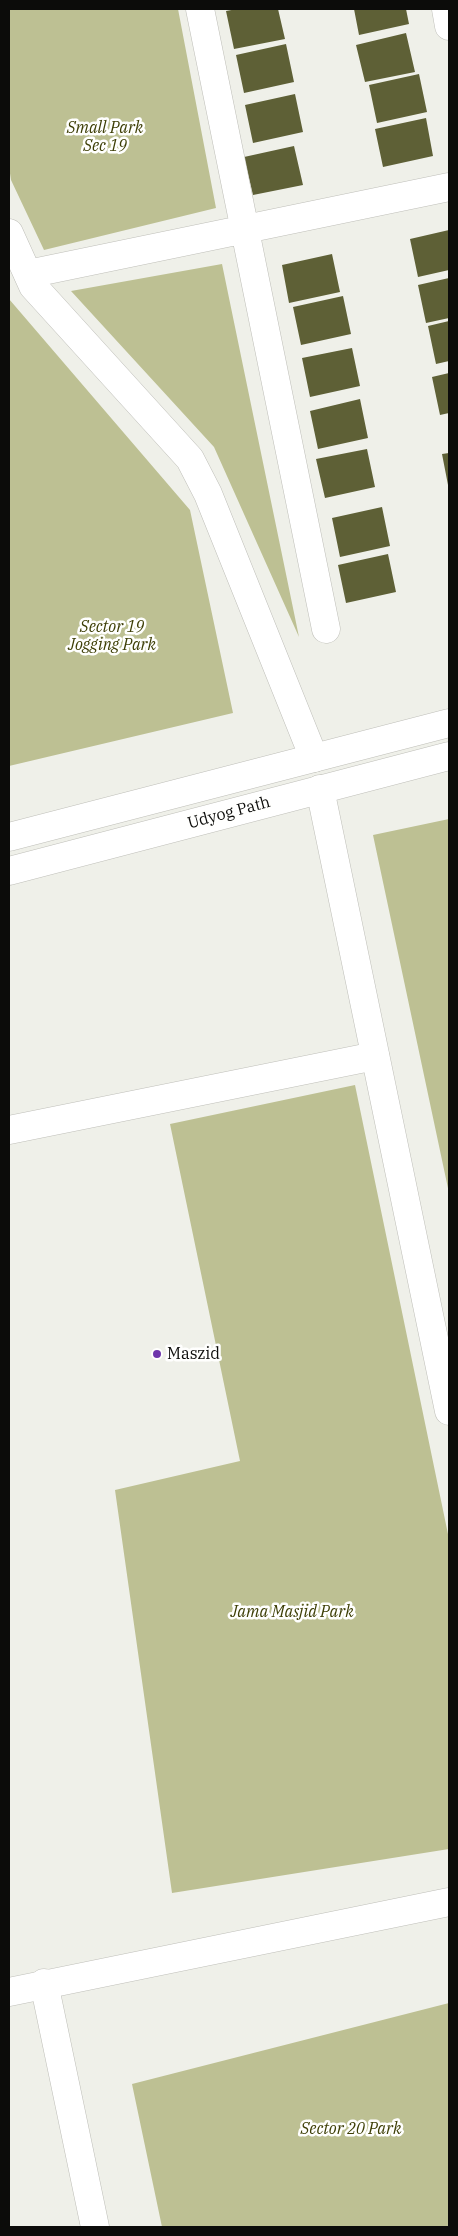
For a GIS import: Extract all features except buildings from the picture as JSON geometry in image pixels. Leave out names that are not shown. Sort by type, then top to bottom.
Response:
[{"type":"street","points":[[200,9],[326,628]]},
{"type":"street","points":[[446,9],[449,26]]},
{"type":"street","points":[[28,274],[449,187]]},
{"type":"street","points":[[9,232],[33,286],[190,459],[208,494],[314,758]]},
{"type":"street","name":"Udyog Path","points":[[9,837],[449,723]]},
{"type":"street","name":"Udyog Path","points":[[9,871],[449,756]]},
{"type":"street","points":[[320,789],[449,1411]]},
{"type":"street","points":[[9,1130],[376,1056]]},
{"type":"street","points":[[9,1992],[44,1983],[449,1902]]},
{"type":"street","points":[[44,1983],[95,2227]]},
{"type":"green space","name":"Small Park Sec 19","points":[[9,9],[178,9],[216,208],[44,250],[11,180],[9,167]]},
{"type":"green space","points":[[222,264],[299,637],[214,447],[71,291]]},
{"type":"green space","name":"Sector 19 Jogging Park","points":[[9,299],[190,510],[233,713],[9,766]]},
{"type":"green space","points":[[449,819],[449,1193],[373,835]]},
{"type":"green space","name":"Jama Masjid Park","points":[[355,1085],[449,1539],[449,1849],[172,1893],[115,1490],[240,1461],[170,1124]]},
{"type":"green space","name":"Sector 20 Park","points":[[449,2003],[449,2227],[162,2227],[132,2084]]},
{"type":"place","name":"Maszid","points":[[157,1354]]}]
